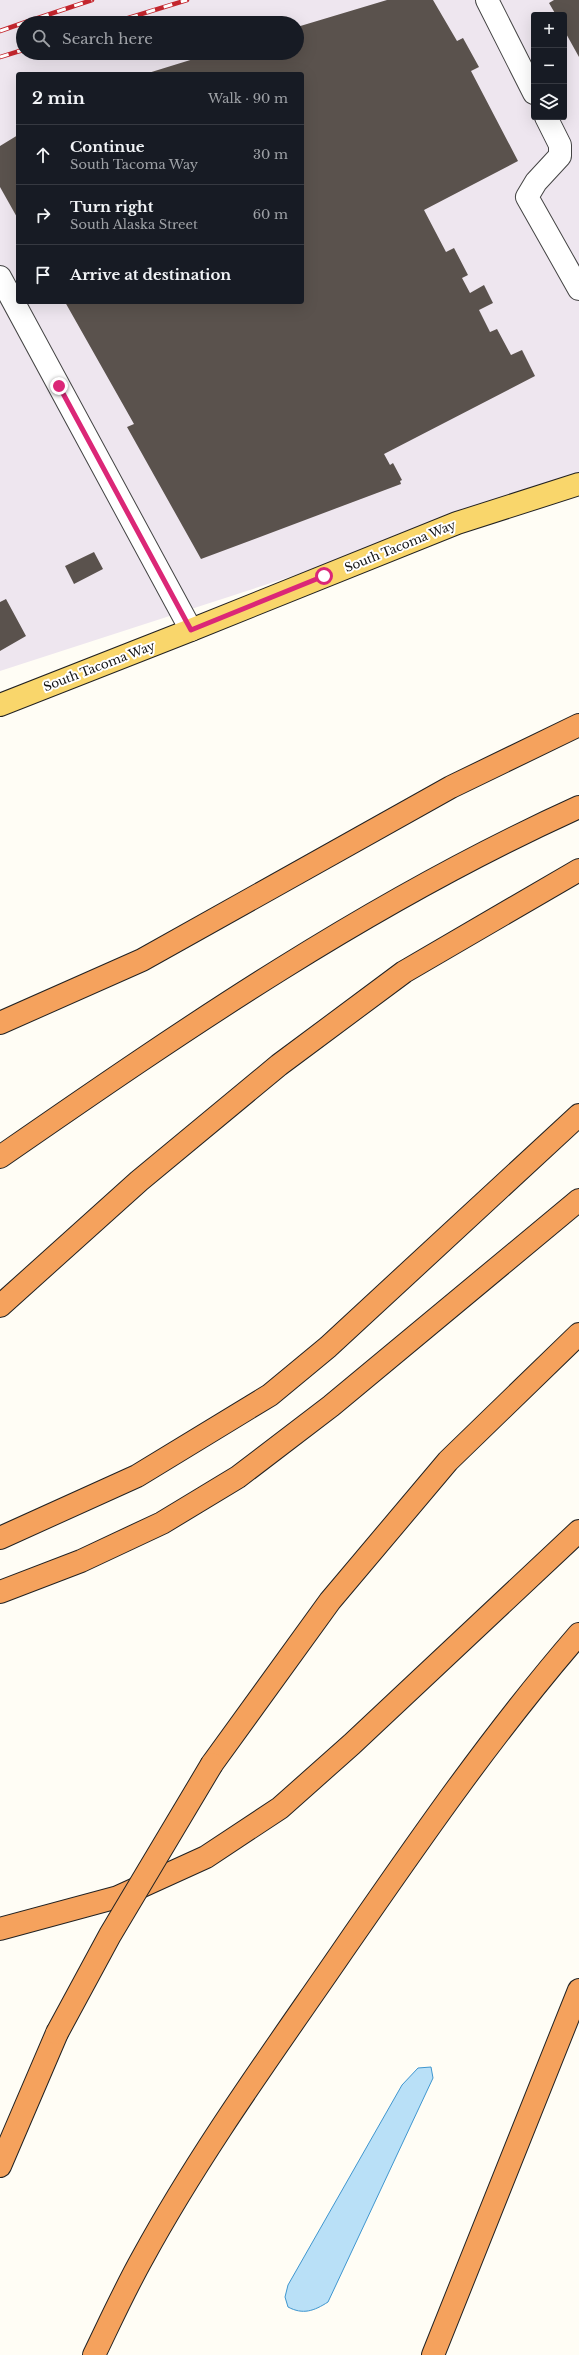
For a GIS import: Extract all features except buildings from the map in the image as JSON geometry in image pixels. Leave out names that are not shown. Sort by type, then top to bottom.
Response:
[{"type":"highway","points":[[0,1023],[142,960],[451,787],[579,725]]},
{"type":"highway","points":[[0,1157],[223,1004],[310,949],[480,854],[579,807]]},
{"type":"highway","points":[[0,1306],[140,1180],[279,1065],[404,972],[579,870]]},
{"type":"highway","points":[[0,1538],[137,1476],[270,1395],[334,1341],[579,1115]]},
{"type":"highway","points":[[0,1592],[81,1561],[162,1523],[238,1477],[331,1406],[579,1200]]},
{"type":"highway","points":[[0,2166],[57,2033],[110,1935],[212,1764],[330,1601],[448,1461],[579,1334]]},
{"type":"highway","points":[[0,1930],[118,1897],[206,1857],[280,1808],[352,1744],[579,1531]]},
{"type":"highway","points":[[94,2355],[143,2257],[210,2146],[272,2052],[434,1819],[545,1673],[579,1634]]},
{"type":"highway","points":[[432,2355],[579,1990]]},
{"type":"main road","name":"South Tacoma Way","points":[[0,705],[191,630],[457,522],[579,484]]},
{"type":"street","points":[[487,0],[531,87]]},
{"type":"street","points":[[548,120],[560,145],[560,156],[536,182],[527,197],[579,288]]},
{"type":"street","points":[[0,277],[191,630]]},
{"type":"shaded area","points":[[0,0],[579,0],[579,483],[0,671]]},
{"type":"water","points":[[431,2067],[433,2078],[328,2302],[318,2308],[308,2311],[299,2311],[288,2307],[285,2297],[288,2285],[402,2085],[418,2068]]},
{"type":"railway","points":[[44,16],[92,0]]},
{"type":"railway","points":[[135,16],[187,0]]},
{"type":"railway","points":[[0,31],[16,25]]},
{"type":"railway","points":[[0,57],[16,52]]},
{"type":"route","points":[[59,386],[191,630],[324,576]]}]
